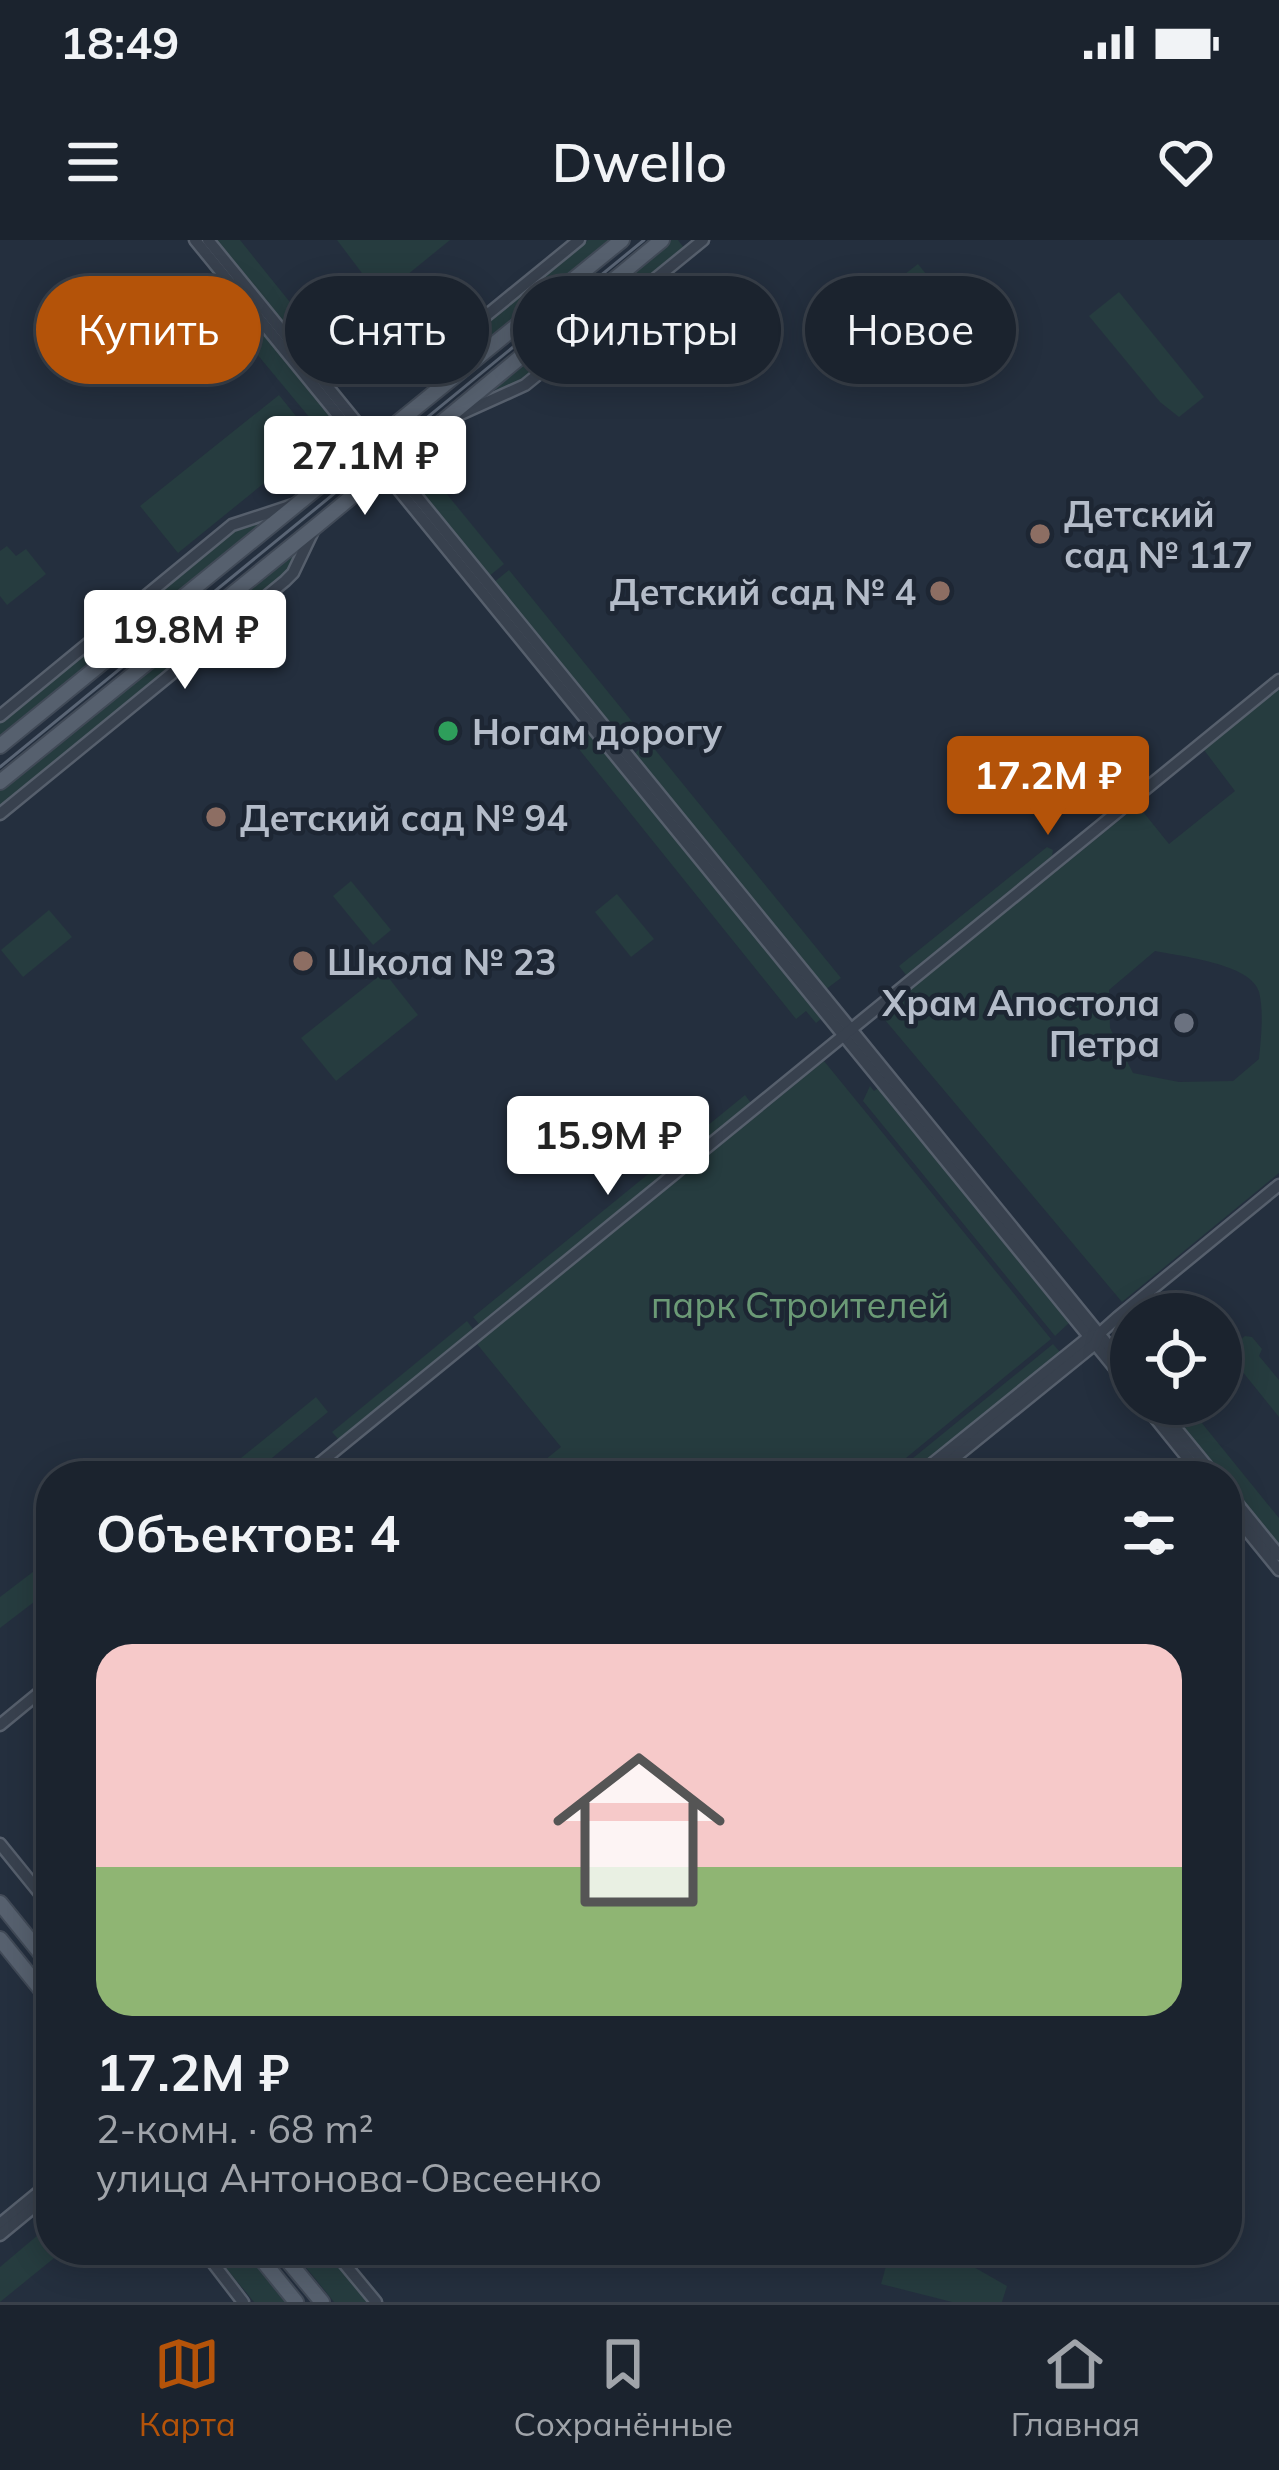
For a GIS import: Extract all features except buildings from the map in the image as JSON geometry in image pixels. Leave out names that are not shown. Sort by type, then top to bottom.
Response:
[{"type":"main road","points":[[0,746],[622,240]]},
{"type":"main road","points":[[0,782],[662,240]]},
{"type":"main road","points":[[0,1903],[36,1947]]},
{"type":"main road","points":[[0,1939],[36,1983]]},
{"type":"main road","points":[[266,2265],[296,2302]]},
{"type":"main road","points":[[291,2265],[322,2302]]},
{"type":"street","points":[[195,240],[386,468],[1110,1360]]},
{"type":"street","points":[[208,240],[368,446]]},
{"type":"street","points":[[443,385],[476,324],[578,240]]},
{"type":"street","points":[[443,422],[525,386],[703,240]]},
{"type":"street","points":[[0,716],[232,525],[299,503]]},
{"type":"street","points":[[0,814],[285,581],[315,527]]},
{"type":"street","points":[[322,1461],[1279,680]]},
{"type":"street","points":[[950,1461],[1279,1185]]},
{"type":"street","points":[[1094,1338],[1110,1353]]},
{"type":"street","points":[[936,1461],[1094,1338]]},
{"type":"street","points":[[1161,1425],[1190,1461]]},
{"type":"street","points":[[1173,1425],[1203,1461]]},
{"type":"street","points":[[1242,1509],[1279,1555]]},
{"type":"street","points":[[1242,1525],[1279,1570]]},
{"type":"street","points":[[0,1725],[36,1695]]},
{"type":"street","points":[[0,1844],[36,1888]]},
{"type":"street","points":[[0,2224],[36,2194]]},
{"type":"street","points":[[0,2235],[36,2205]]},
{"type":"street","points":[[214,2265],[243,2302]]},
{"type":"street","points":[[345,2265],[376,2302]]},
{"type":"green space","points":[[215,240],[240,240],[285,296],[285,326],[261,296],[261,276],[244,276]]},
{"type":"green space","points":[[337,240],[450,240],[406,276],[364,276]]},
{"type":"green space","points":[[588,240],[613,240],[569,276],[543,276]]},
{"type":"green space","points":[[670,240],[678,240],[684,248],[650,276],[626,276]]},
{"type":"green space","points":[[918,264],[928,276],[902,276]]},
{"type":"green space","points":[[1119,292],[1204,397],[1179,417],[1160,402],[1089,316]]},
{"type":"green space","points":[[513,301],[513,321],[489,341],[489,320]]},
{"type":"green space","points":[[261,331],[285,360],[285,384],[304,384],[337,424],[324,435],[261,359]]},
{"type":"green space","points":[[512,369],[513,384],[495,390],[494,387]]},
{"type":"green space","points":[[279,395],[316,441],[178,553],[140,506]]},
{"type":"green space","points":[[432,476],[504,564],[488,577],[416,488]]},
{"type":"green space","points":[[260,520],[245,542],[0,740],[0,722],[238,528]]},
{"type":"green space","points":[[7,546],[16,556],[26,549],[46,574],[7,605],[0,596],[0,551]]},
{"type":"green space","points":[[291,555],[292,565],[283,576],[0,807],[0,788]]},
{"type":"green space","points":[[509,570],[643,735],[631,746],[625,745],[493,583]]},
{"type":"green space","points":[[1279,689],[1279,1173],[1133,1293],[1114,1293],[880,1014],[1132,810],[1144,813],[1169,844],[1235,791],[1204,750]],"holes":[[[1155,951],[1230,968],[1254,982],[1262,1016],[1259,1059],[1233,1081],[1179,1082],[1133,1073],[1110,1028],[1109,990]]]},
{"type":"green space","points":[[588,733],[821,1019],[816,1023],[806,1011],[796,1019],[574,743]]},
{"type":"green space","points":[[648,741],[841,978],[825,990],[635,756]]},
{"type":"green space","points":[[1047,847],[1053,850],[1052,856],[906,975],[899,966]]},
{"type":"green space","points":[[351,881],[391,930],[373,945],[333,896]]},
{"type":"green space","points":[[617,894],[654,939],[631,957],[595,912]]},
{"type":"green space","points":[[49,910],[72,937],[23,977],[1,950]]},
{"type":"green space","points":[[384,972],[418,1015],[336,1081],[301,1038]]},
{"type":"green space","name":"парк Строителей","points":[[824,1061],[1051,1339],[902,1461],[544,1461],[561,1447],[477,1344]]},
{"type":"green space","points":[[870,1086],[874,1091],[878,1088],[1069,1323],[1055,1336],[863,1101]]},
{"type":"green space","points":[[745,1095],[751,1103],[479,1324],[473,1317]]},
{"type":"green space","points":[[467,1321],[473,1329],[339,1440],[332,1432]]},
{"type":"green space","points":[[1252,1337],[1262,1349],[1259,1356],[1279,1380],[1279,1417],[1242,1371],[1242,1338]]},
{"type":"green space","points":[[1053,1344],[1060,1352],[926,1461],[909,1461]]},
{"type":"green space","points":[[316,1397],[328,1412],[268,1461],[237,1461]]},
{"type":"green space","points":[[1188,1425],[1203,1425],[1233,1461],[1210,1461],[1184,1429]]},
{"type":"green space","points":[[1242,1472],[1279,1518],[1279,1547],[1242,1501]]},
{"type":"green space","points":[[36,1570],[36,1600],[0,1628],[0,1597]]},
{"type":"green space","points":[[36,2237],[36,2265],[46,2265],[0,2302],[0,2267]]},
{"type":"green space","points":[[223,2265],[257,2265],[287,2302],[254,2302]]},
{"type":"green space","points":[[304,2265],[338,2265],[368,2302],[334,2302]]},
{"type":"green space","points":[[886,2265],[970,2265],[1007,2286],[1002,2302],[952,2302],[881,2284]]},
{"type":"tram line","points":[[0,767],[644,240]]},
{"type":"place","name":"Детский сад № 117","points":[[1040,534]]},
{"type":"place","name":"Детский сад № 4","points":[[940,591]]},
{"type":"place","name":"Ногам дорогу","points":[[448,731]]},
{"type":"place","name":"Детский сад № 94","points":[[216,817]]},
{"type":"place","name":"Школа № 23","points":[[303,961]]},
{"type":"place","name":"Храм Апостола Петра","points":[[1184,1023]]}]
